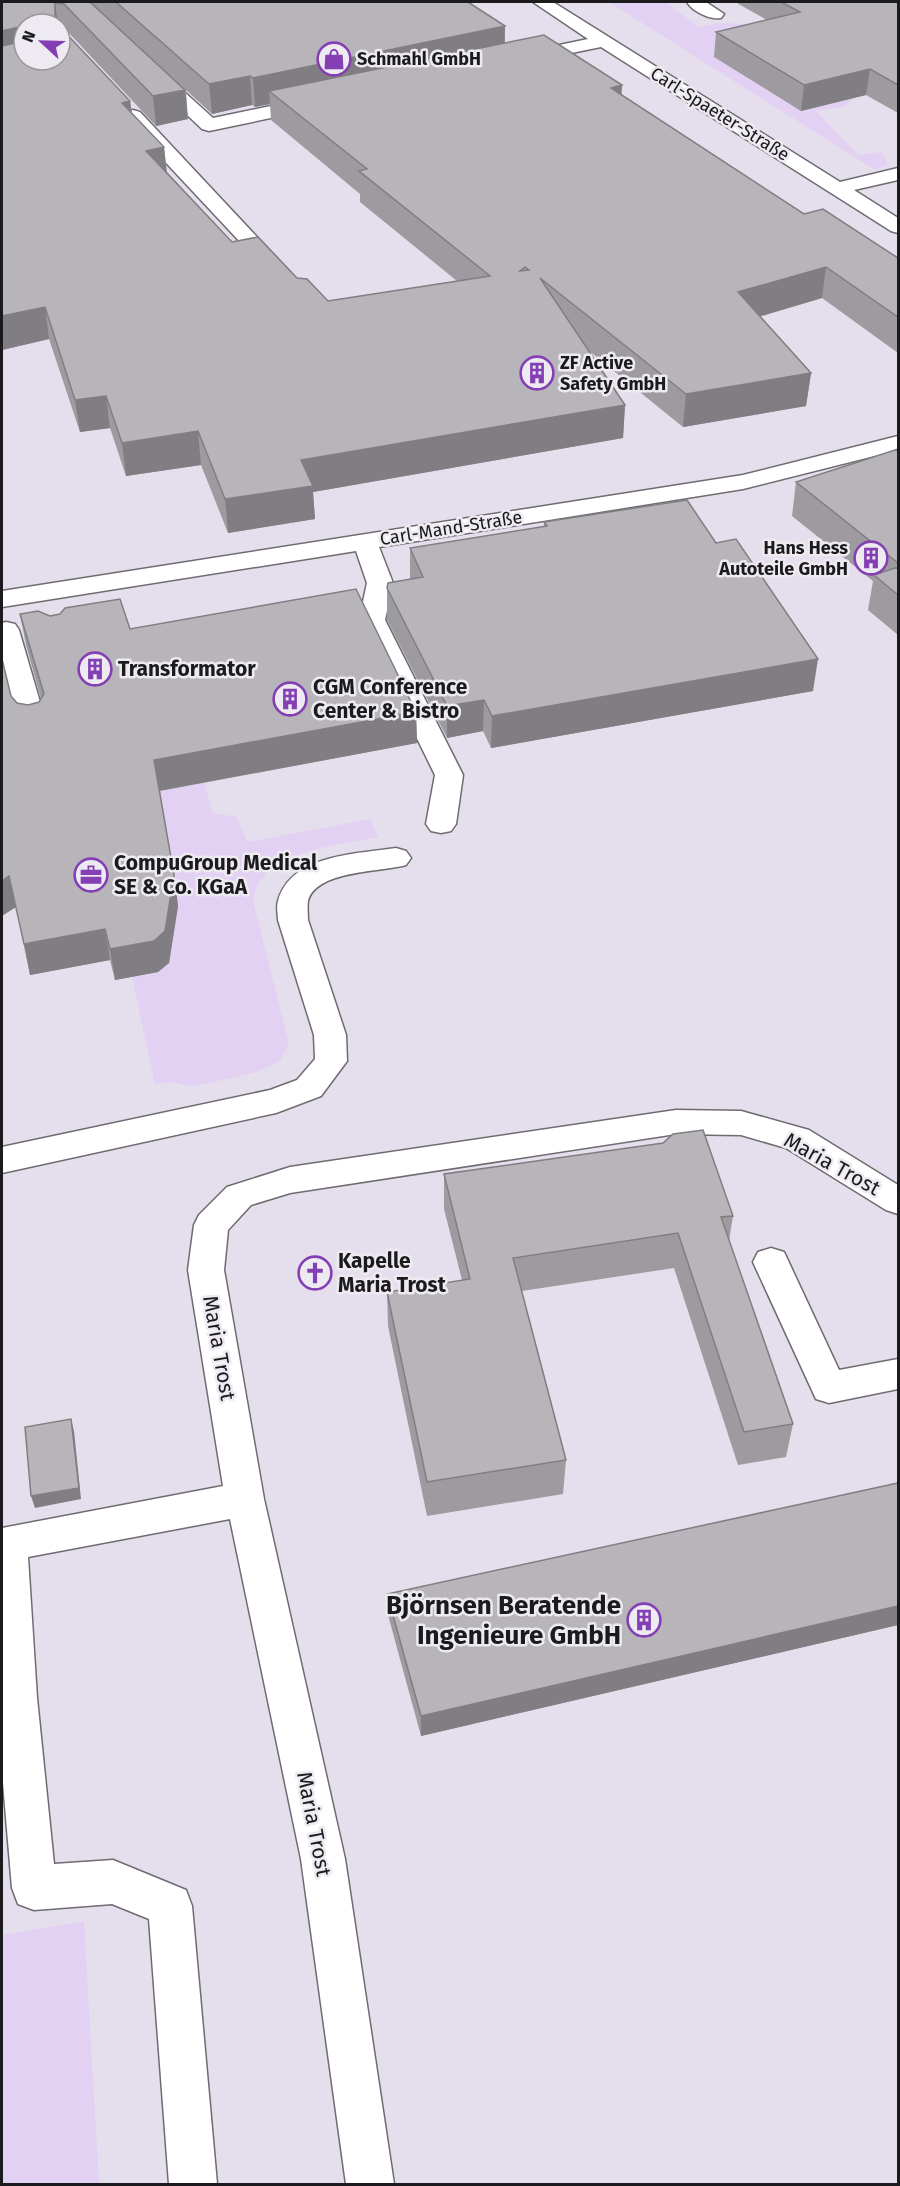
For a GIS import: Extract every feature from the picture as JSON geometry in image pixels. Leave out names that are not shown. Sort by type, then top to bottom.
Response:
[{"type":"street","name":"Carl-Spaeter-Straße","points":[[542,2],[898,227]]},
{"type":"street","points":[[695,2],[715,14]]},
{"type":"street","points":[[506,55],[526,57],[603,41]]},
{"type":"street","points":[[142,63],[209,125],[334,99]]},
{"type":"street","points":[[123,105],[292,286]]},
{"type":"street","points":[[839,188],[898,174]]},
{"type":"street","name":"Carl-Mand-Straße","points":[[2,599],[743,482],[898,443]]},
{"type":"street","points":[[365,542],[380,583],[372,620],[448,775],[441,824]]},
{"type":"street","points":[[12,629],[33,726]]},
{"type":"street","points":[[2,1160],[276,1101],[309,1088],[331,1061],[330,1035],[293,920],[293,901],[301,886],[316,874],[338,867],[396,858]]},
{"type":"street","name":"Maria Trost","points":[[370,2184],[323,1858],[245,1499],[206,1270],[211,1225],[239,1196],[290,1180],[676,1122],[741,1123],[797,1139],[898,1201]]},
{"type":"street","points":[[771,1262],[829,1388],[898,1374]]},
{"type":"street","points":[[193,2184],[170,1906],[113,1881],[34,1888],[4,1545],[245,1499]]},
{"type":"shaded area","points":[[2,2],[898,2],[898,2184],[2,2184]]},
{"type":"shaded area","points":[[609,2],[677,2],[667,4],[700,27],[718,23],[775,25],[801,111],[853,98],[844,107],[816,111],[858,155],[881,152],[888,164],[875,170]]},
{"type":"shaded area","points":[[158,628],[213,813],[237,817],[247,842],[370,819],[378,837],[303,853],[270,871],[259,884],[253,901],[289,1044],[279,1062],[256,1072],[192,1087],[171,1082],[155,1084],[132,977],[136,760]]},
{"type":"shaded area","points":[[84,1921],[99,2184],[2,2184],[2,1935]]},
{"type":"building","points":[[2,2],[90,2],[185,90],[153,96],[64,4],[55,3],[55,12],[12,12],[12,29],[2,31]]},
{"type":"building","points":[[116,2],[468,2],[505,26],[253,78],[250,76],[209,84]]},
{"type":"building","points":[[781,2],[898,2],[898,85],[870,69],[804,85],[716,32],[800,12]]},
{"type":"building","points":[[544,35],[622,85],[611,88],[804,214],[823,209],[898,258],[898,317],[826,267],[738,292],[811,373],[686,394],[540,278],[625,405],[301,460],[313,486],[225,499],[198,431],[122,443],[106,396],[75,400],[45,307],[2,316],[2,46],[12,44],[12,72],[72,72],[72,40],[130,101],[122,103],[164,147],[146,151],[232,242],[258,237],[297,278],[307,279],[328,301],[490,276],[359,171],[367,169],[269,91]]},
{"type":"building","points":[[898,449],[898,563],[796,482]]},
{"type":"building","points":[[687,500],[716,543],[736,539],[818,659],[492,716],[484,700],[447,706],[387,588],[388,583],[423,577],[410,548],[547,526],[544,522]]},
{"type":"building","points":[[898,567],[898,595],[874,575]]},
{"type":"building","points":[[356,589],[416,712],[154,760],[174,875],[165,931],[154,941],[110,949],[105,929],[24,944],[9,876],[2,881],[2,659],[11,696],[17,703],[28,705],[39,702],[44,694],[20,614],[38,611],[50,616],[60,614],[65,608],[120,599],[130,629]]},
{"type":"building","points":[[703,1130],[733,1216],[721,1217],[793,1424],[744,1432],[678,1233],[513,1258],[566,1460],[427,1482],[387,1292],[470,1279],[444,1174],[663,1143],[673,1134]]},
{"type":"building","points":[[71,1419],[79,1488],[31,1496],[25,1427]]},
{"type":"building","name":"Björnsen Beratende Ingenieure GmbH","points":[[898,1483],[898,1606],[421,1716],[387,1594]]},
{"type":"place","name":"Schmahl GmbH","points":[[334,59]]},
{"type":"place","name":"ZF Active Safety GmbH","points":[[537,373]]},
{"type":"place","name":"Hans Hess Autoteile GmbH","points":[[871,558]]},
{"type":"place","name":"Transformator","points":[[95,669]]},
{"type":"place","name":"CGM Conference Center & Bistro","points":[[290,699]]},
{"type":"place","name":"CompuGroup Medical SE & Co. KGaA","points":[[91,875]]},
{"type":"place","name":"Kapelle Maria Trost","points":[[315,1273]]},
{"type":"place","name":"Björnsen Beratende Ingenieure GmbH","points":[[644,1620]]}]
